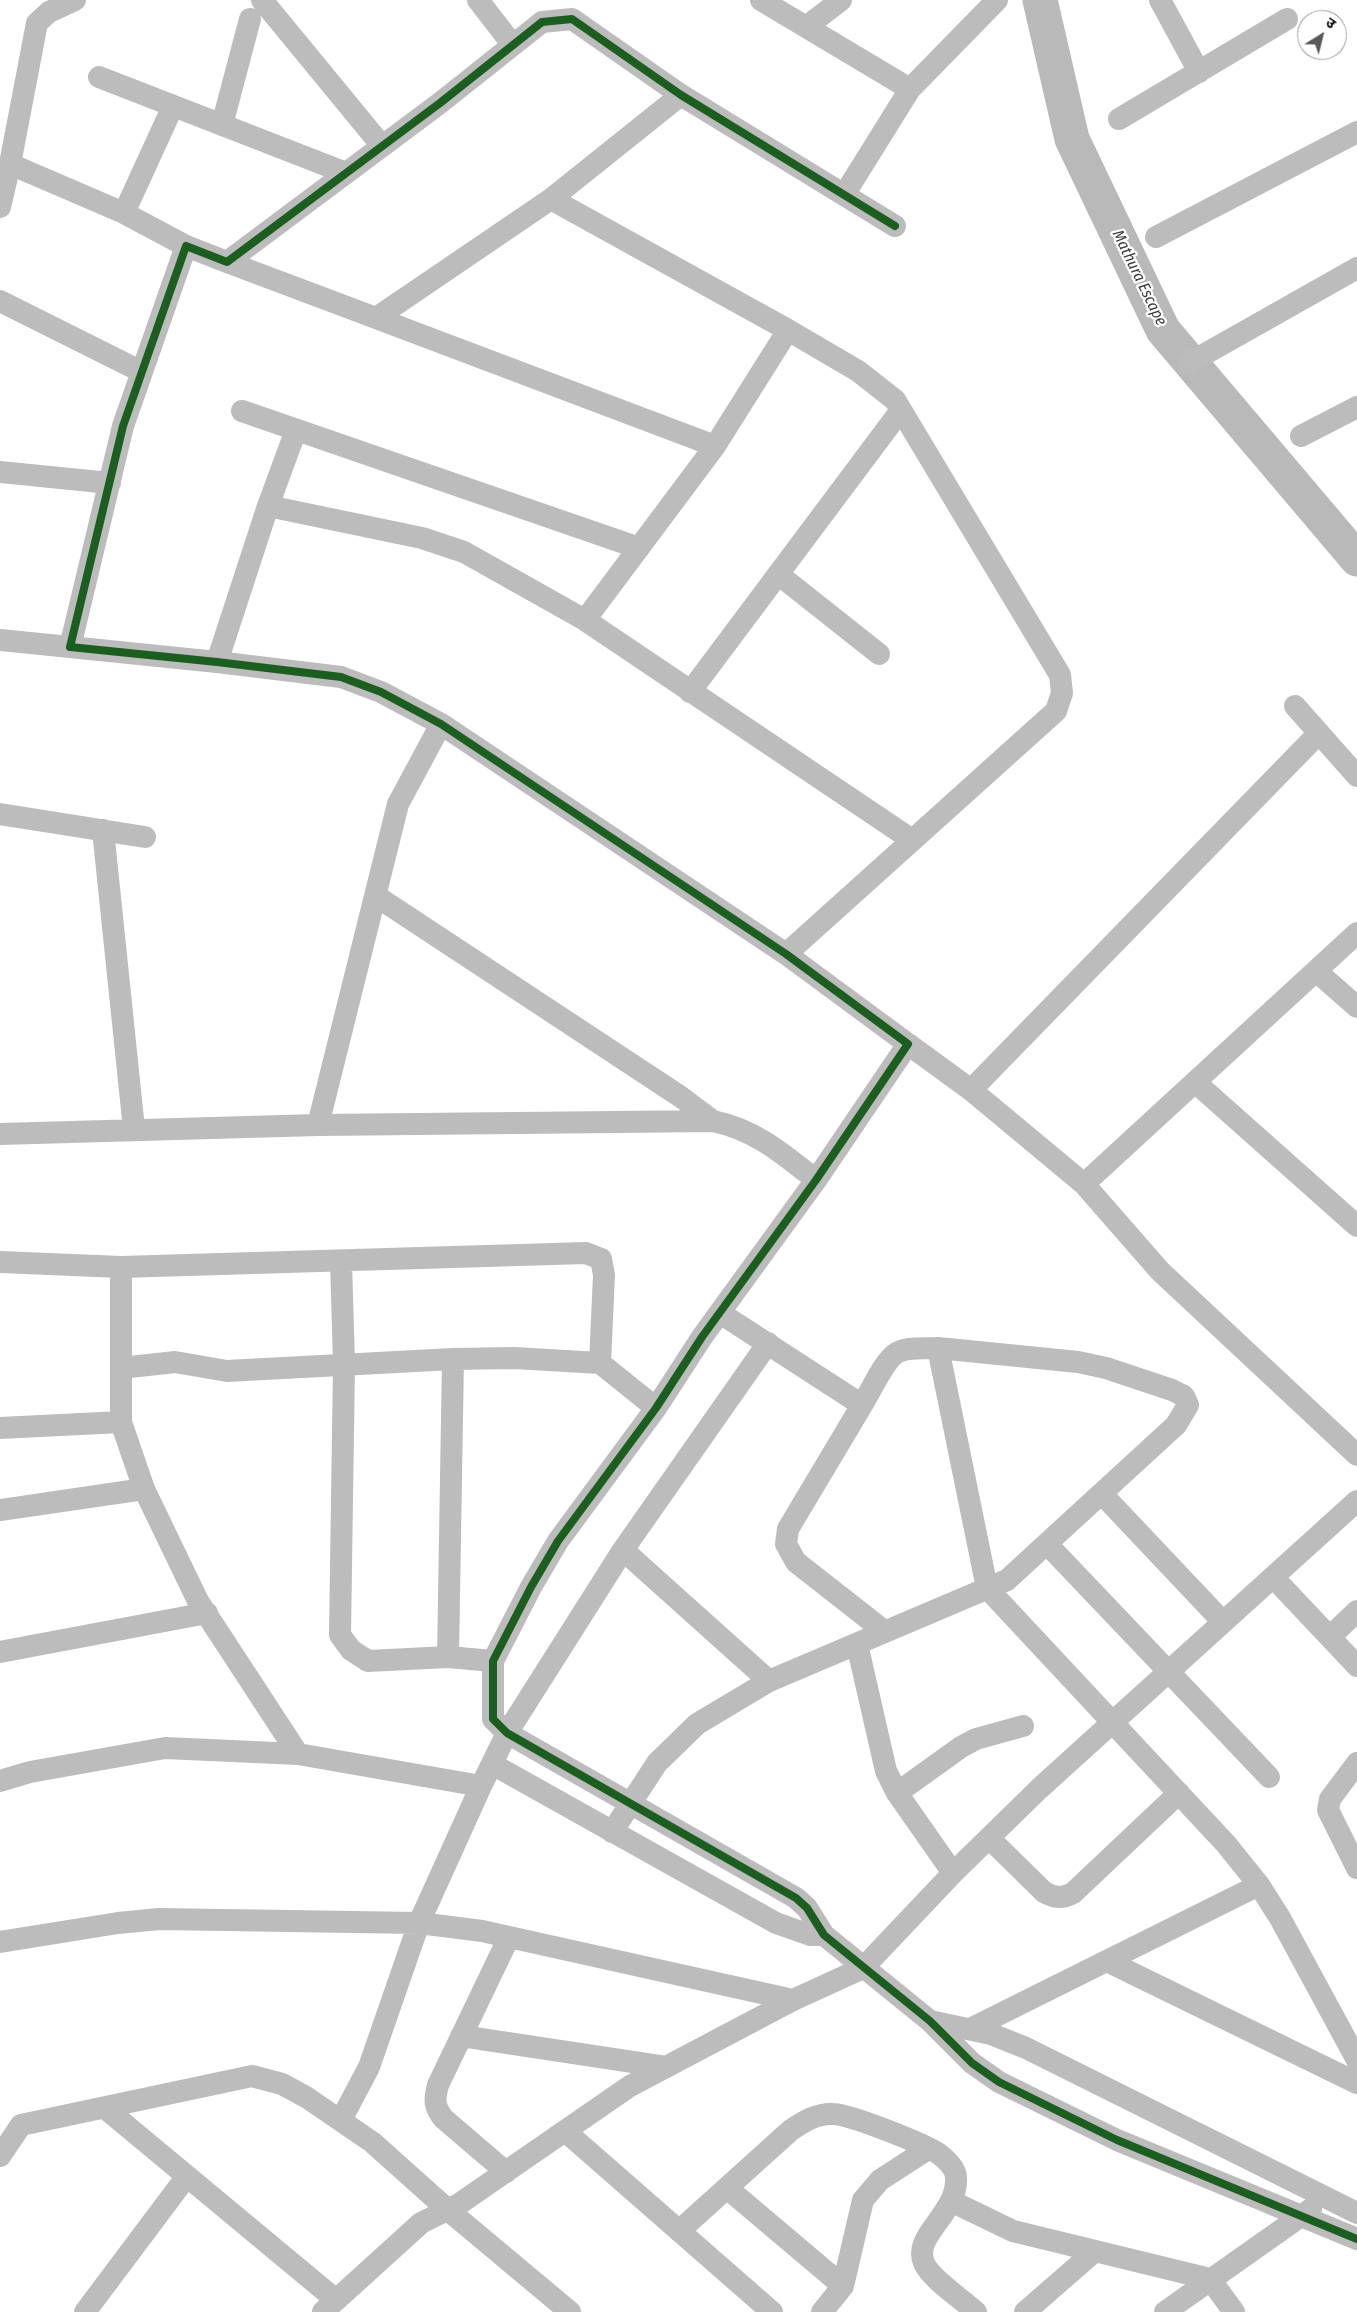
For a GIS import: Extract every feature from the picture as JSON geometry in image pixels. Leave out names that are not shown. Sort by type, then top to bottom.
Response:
[{"type":"street","points":[[0,206],[37,23],[49,12],[75,0]]},
{"type":"street","points":[[262,0],[382,146]]},
{"type":"street","points":[[478,0],[512,44]]},
{"type":"street","points":[[761,0],[910,89]]},
{"type":"street","points":[[806,27],[842,0]]},
{"type":"street","points":[[844,195],[910,89],[997,0]]},
{"type":"street","points":[[1160,0],[1200,72]]},
{"type":"street","points":[[222,125],[250,19]]},
{"type":"street","points":[[227,262],[440,103],[542,22],[572,19],[681,95],[895,226]]},
{"type":"street","points":[[1119,119],[1287,19]]},
{"type":"street","points":[[99,77],[346,173]]},
{"type":"street","points":[[376,318],[551,198],[681,95]]},
{"type":"street","points":[[124,213],[173,106]]},
{"type":"street","points":[[1156,238],[1357,132]]},
{"type":"street","points":[[10,164],[124,213],[186,246],[715,446]]},
{"type":"street","points":[[551,198],[858,371],[895,400],[1060,675],[1062,693],[1056,711],[786,954]]},
{"type":"street","points":[[70,647],[123,426],[186,246]]},
{"type":"street","points":[[1189,363],[1357,268]]},
{"type":"street","points":[[0,301],[142,372]]},
{"type":"street","points":[[585,620],[715,446],[788,330]]},
{"type":"street","points":[[1300,436],[1357,407]]},
{"type":"street","points":[[690,692],[901,410]]},
{"type":"street","points":[[242,412],[639,548]]},
{"type":"street","points":[[217,662],[268,506],[296,430]]},
{"type":"street","points":[[0,472],[110,483]]},
{"type":"street","points":[[268,506],[422,538],[464,552],[585,620],[912,840]]},
{"type":"street","points":[[778,574],[879,654]]},
{"type":"street","points":[[0,640],[217,662],[341,678],[381,692],[441,724],[786,954],[971,1090],[1084,1184],[1160,1271],[1357,1455]]},
{"type":"street","points":[[1295,706],[1357,776]]},
{"type":"street","points":[[318,1125],[398,804],[441,724]]},
{"type":"street","points":[[971,1090],[1319,733]]},
{"type":"street","points":[[0,814],[145,837]]},
{"type":"street","points":[[104,830],[134,1129]]},
{"type":"street","points":[[376,896],[681,1097],[713,1121]]},
{"type":"street","points":[[1084,1184],[1357,933]]},
{"type":"street","points":[[1316,971],[1357,1007]]},
{"type":"street","points":[[908,1044],[816,1180],[702,1337],[656,1408],[558,1541],[526,1595],[493,1661],[493,1719],[507,1733],[796,1898],[806,1908],[824,1935],[930,2021],[972,2063],[999,2082],[1117,2140],[1357,2239]]},
{"type":"street","points":[[1195,1082],[1357,1226]]},
{"type":"street","points":[[0,1134],[318,1125],[713,1121],[730,1124],[764,1140],[816,1180]]},
{"type":"street","points":[[0,1262],[121,1267],[586,1253],[601,1259],[604,1275],[600,1363]]},
{"type":"street","points":[[341,1261],[344,1364],[340,1635],[352,1650],[368,1660],[448,1657],[493,1661]]},
{"type":"street","points":[[121,1267],[121,1422],[144,1489],[198,1601],[298,1754]]},
{"type":"street","points":[[720,1313],[862,1405]]},
{"type":"street","points":[[341,2120],[369,2067],[419,1923],[507,1733],[623,1550],[768,1344]]},
{"type":"street","points":[[938,1348],[987,1588],[1114,1721],[1226,1844],[1259,1885],[1280,1918],[1357,2060]]},
{"type":"street","points":[[612,1832],[657,1762],[697,1724],[769,1681],[1007,1580],[1176,1425],[1188,1405],[1184,1396],[1106,1368],[1078,1362],[938,1348],[904,1350],[895,1354],[888,1362],[788,1529],[786,1544],[796,1562],[884,1631]]},
{"type":"street","points":[[121,1368],[175,1362],[227,1371],[453,1359],[514,1358],[600,1363],[656,1408]]},
{"type":"street","points":[[448,1657],[453,1359]]},
{"type":"street","points":[[0,1428],[121,1422]]},
{"type":"street","points":[[0,1510],[144,1489]]},
{"type":"street","points":[[1102,1494],[1223,1622]]},
{"type":"street","points":[[105,2108],[187,2176],[329,2306],[421,2223],[448,2210],[506,2172],[630,2086],[793,2000],[863,1968],[989,1838],[1114,1721],[1357,1501]]},
{"type":"street","points":[[1047,1544],[1269,1777]]},
{"type":"street","points":[[623,1550],[769,1681]]},
{"type":"street","points":[[1273,1577],[1357,1666]]},
{"type":"street","points":[[1330,1637],[1357,1612]]},
{"type":"street","points":[[0,1652],[207,1613]]},
{"type":"street","points":[[857,1644],[886,1771],[897,1793],[953,1873]]},
{"type":"street","points":[[897,1793],[942,1758],[976,1739],[1023,1726]]},
{"type":"street","points":[[0,1781],[30,1772],[165,1748],[298,1754],[481,1786]]},
{"type":"street","points":[[492,1764],[776,1923],[810,1935],[824,1935]]},
{"type":"street","points":[[1353,1773],[1330,1799],[1328,1810],[1357,1868]]},
{"type":"street","points":[[989,1838],[1044,1892],[1053,1897],[1064,1898],[1073,1893],[1179,1793]]},
{"type":"street","points":[[970,2029],[1259,1885]]},
{"type":"street","points":[[0,1942],[118,1923],[159,1919],[419,1923],[482,1931],[793,2000]]},
{"type":"street","points":[[506,2172],[444,2119],[436,2109],[435,2098],[438,2085],[509,1937]]},
{"type":"street","points":[[1107,1961],[1357,2083]]},
{"type":"street","points":[[930,2021],[991,2034],[1026,2048],[1357,2213]]},
{"type":"street","points":[[461,2036],[666,2067]]},
{"type":"street","points":[[0,2156],[11,2128],[252,2076],[282,2084],[341,2120],[372,2142],[448,2210],[570,2312]]},
{"type":"street","points":[[679,2231],[791,2130],[808,2118],[831,2114],[850,2116],[938,2153],[951,2164],[956,2175],[956,2189],[953,2202],[924,2240],[921,2250],[924,2264],[976,2312]]},
{"type":"street","points":[[564,2131],[772,2312]]},
{"type":"street","points":[[822,2312],[842,2286],[863,2200],[880,2180],[928,2149]]},
{"type":"street","points":[[85,2312],[187,2176]]},
{"type":"street","points":[[726,2188],[842,2286]]},
{"type":"street","points":[[1165,2312],[1327,2198]]},
{"type":"street","points":[[953,2202],[1013,2231],[1210,2279],[1234,2312]]},
{"type":"street","points":[[1025,2312],[1095,2251]]},
{"type":"waterway","name":"Mathura Escape","points":[[1040,0],[1072,139],[1163,330],[1357,559]]},
{"type":"cycle path","points":[[895,226],[681,95],[572,19],[542,22],[440,103],[227,262],[186,246],[123,426],[70,647],[341,677],[381,692],[441,724],[786,954],[908,1044],[816,1180],[702,1337],[656,1408],[558,1541],[531,1587],[493,1661],[493,1719],[507,1733],[796,1898],[807,1908],[824,1935],[930,2021],[972,2063],[999,2082],[1117,2140],[1357,2239]]}]
